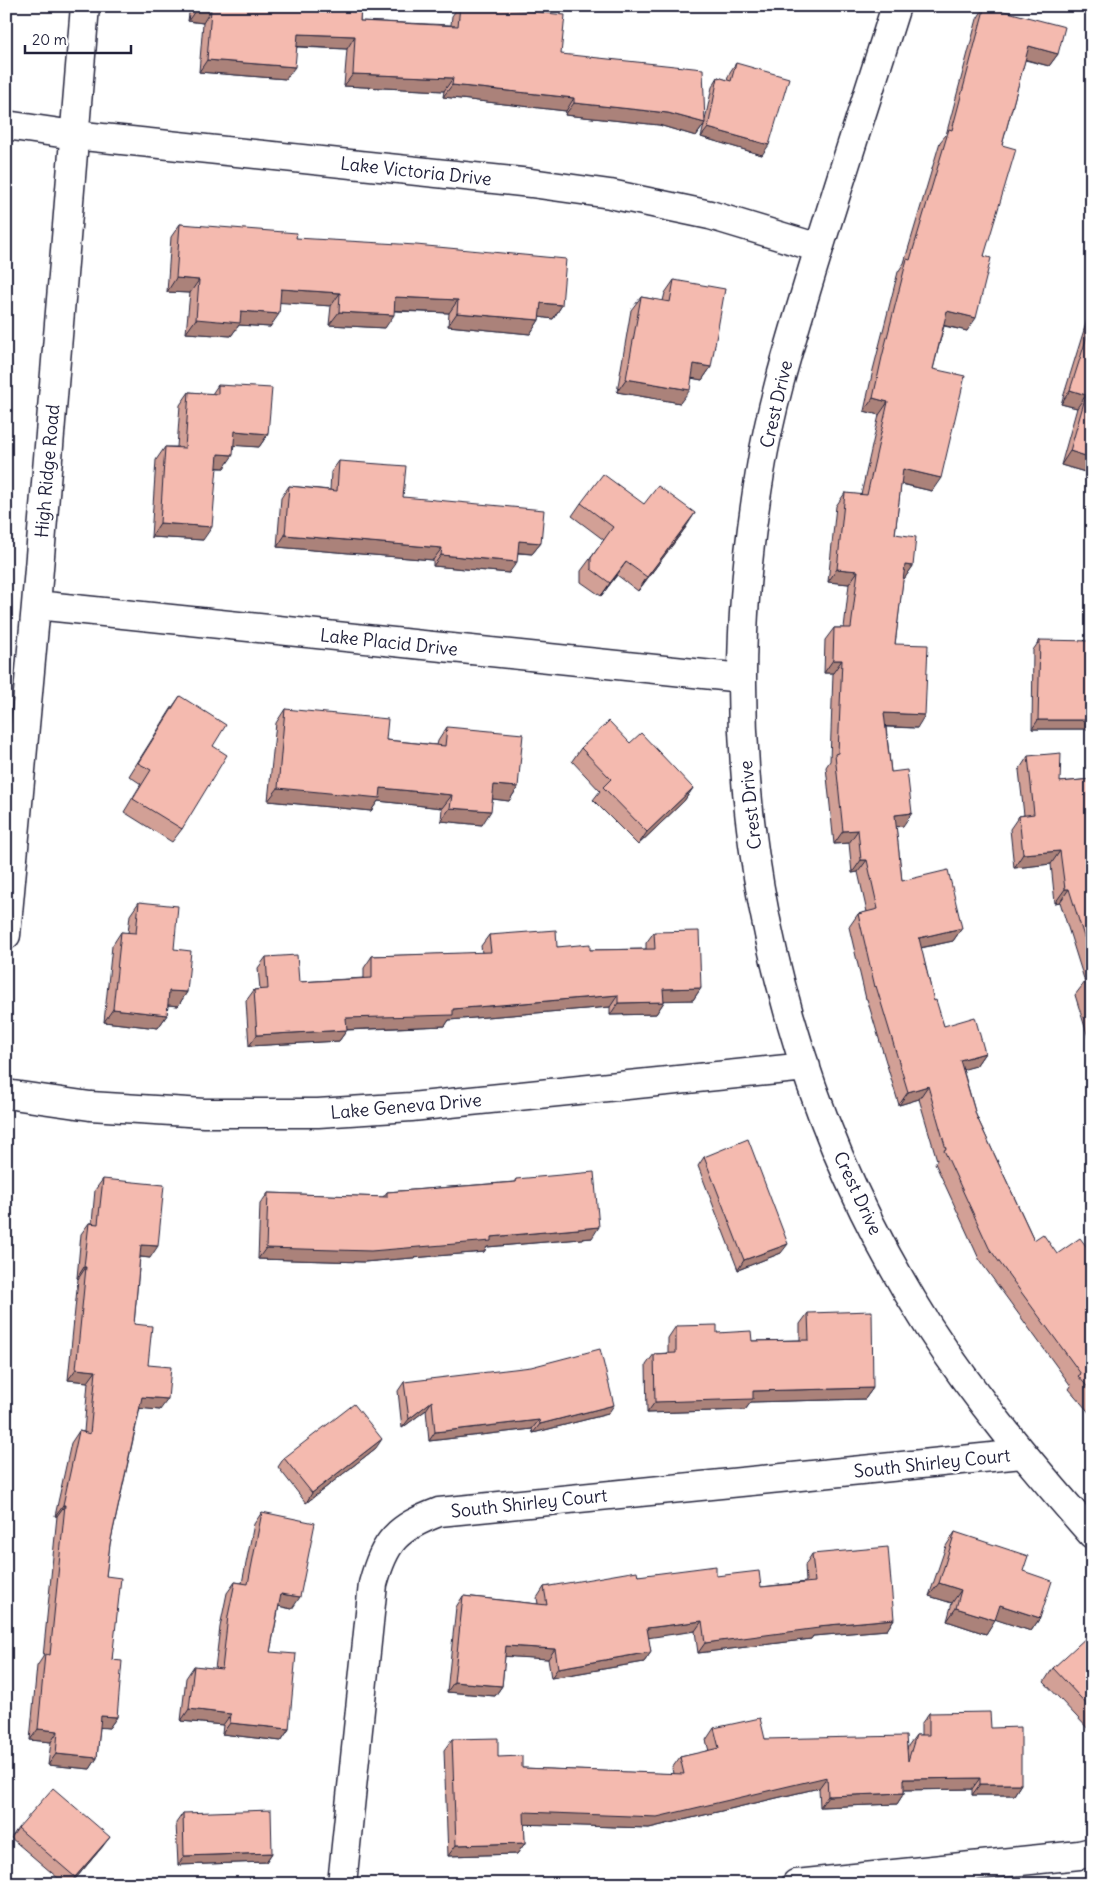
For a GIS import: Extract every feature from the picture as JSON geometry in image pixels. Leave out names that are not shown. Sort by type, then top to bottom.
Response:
[{"type":"street","name":"High Ridge Road","points":[[6,935],[36,605],[84,6]]},
{"type":"street","name":"Crest Drive","points":[[896,6],[781,373],[760,471],[747,570],[742,678],[746,783],[758,882],[780,980],[806,1067],[835,1146],[878,1237],[928,1324],[969,1386],[1022,1454],[1092,1534]]},
{"type":"street","name":"Lake Victoria Drive","points":[[6,125],[74,135],[531,183],[610,194],[710,215],[819,248]]},
{"type":"street","name":"Lake Placid Drive","points":[[36,605],[742,678]]},
{"type":"street","name":"Lake Geneva Drive","points":[[6,1094],[90,1106],[204,1114],[318,1113],[419,1106],[806,1067]]},
{"type":"street","name":"South Shirley Court","points":[[342,1884],[373,1584],[380,1558],[395,1537],[415,1521],[439,1512],[1022,1454]]},
{"type":"street","points":[[796,1884],[1079,1856],[1092,1852]]},
{"type":"building","points":[[197,6],[361,6],[360,21],[458,26],[460,6],[484,6],[565,15],[561,54],[703,69],[705,123],[668,113],[574,103],[574,98],[452,85],[453,78],[353,74],[355,36],[298,34],[295,67],[207,60],[211,10],[197,8]]},
{"type":"building","points":[[985,6],[1065,27],[1058,54],[1029,46],[1002,145],[1016,149],[984,256],[991,258],[976,318],[947,311],[933,369],[965,376],[941,478],[903,469],[895,534],[916,537],[913,566],[905,565],[895,644],[928,645],[925,715],[884,713],[891,772],[907,770],[912,813],[895,815],[902,881],[948,870],[962,928],[919,938],[934,1001],[936,1000],[944,1026],[975,1017],[985,1053],[960,1060],[976,1115],[1034,1240],[1043,1234],[1057,1254],[1080,1238],[1092,1254],[1092,1282],[1084,1287],[1092,1297],[1092,1392],[1078,1376],[1081,1374],[989,1248],[944,1150],[946,1149],[928,1086],[908,1092],[875,987],[858,914],[878,909],[867,860],[861,860],[858,830],[843,831],[835,754],[838,753],[842,660],[833,660],[834,628],[851,628],[858,571],[837,569],[845,493],[867,495],[888,402],[873,398],[882,357],[907,259],[910,260],[949,129],[952,130]]},
{"type":"building","points":[[736,63],[789,78],[769,145],[708,128],[718,77],[731,81]]},
{"type":"building","points":[[180,224],[297,233],[296,238],[416,245],[566,259],[562,305],[541,303],[539,320],[457,313],[458,300],[395,297],[394,315],[339,312],[340,293],[281,289],[279,314],[241,311],[240,323],[196,319],[199,280],[176,278]]},
{"type":"building","points":[[674,280],[725,289],[711,367],[694,364],[690,390],[626,379],[641,297],[670,302]]},
{"type":"building","points":[[1092,321],[1092,458],[1070,451],[1086,395],[1070,390]]},
{"type":"building","points":[[218,385],[272,388],[268,434],[235,431],[233,455],[218,454],[212,527],[160,523],[165,447],[185,448],[189,392],[218,394]]},
{"type":"building","points":[[339,461],[406,466],[403,497],[544,510],[541,543],[519,541],[517,562],[441,555],[442,548],[285,535],[289,486],[337,491]]},
{"type":"building","points":[[603,474],[644,504],[658,486],[695,513],[647,577],[626,562],[610,583],[591,569],[591,558],[613,527],[581,503]]},
{"type":"building","points":[[1040,640],[1092,641],[1092,720],[1038,720]]},
{"type":"building","points":[[180,696],[226,725],[213,746],[227,755],[182,829],[133,799],[151,770],[138,763]]},
{"type":"building","points":[[285,709],[388,719],[386,740],[445,746],[447,727],[523,734],[518,787],[494,785],[491,811],[450,808],[452,795],[381,788],[380,798],[278,788]]},
{"type":"building","points":[[609,721],[630,743],[641,733],[693,788],[647,832],[603,787],[611,779],[581,748]]},
{"type":"building","points":[[1061,753],[1060,782],[1092,779],[1092,962],[1069,889],[1065,889],[1060,851],[1023,854],[1019,816],[1034,814],[1028,756]]},
{"type":"building","points":[[139,902],[178,906],[174,949],[191,951],[187,992],[169,991],[167,1015],[113,1009],[121,932],[136,933]]},
{"type":"building","points":[[556,930],[557,947],[590,944],[590,950],[655,949],[654,932],[699,931],[701,988],[663,989],[664,1002],[618,1003],[618,995],[453,1009],[453,1015],[346,1018],[347,1030],[257,1035],[254,990],[268,989],[266,957],[297,955],[299,982],[372,978],[372,956],[491,952],[489,935]]},
{"type":"building","points":[[1092,980],[1092,1005],[1085,982]]},
{"type":"building","points":[[748,1139],[788,1244],[744,1260],[704,1157]]},
{"type":"building","points":[[594,1172],[599,1227],[491,1237],[491,1241],[371,1251],[266,1248],[268,1193],[387,1197],[387,1192],[516,1182],[516,1179]]},
{"type":"building","points":[[103,1179],[164,1185],[158,1246],[141,1245],[134,1324],[152,1326],[148,1365],[171,1367],[168,1399],[142,1397],[110,1544],[106,1576],[121,1578],[112,1660],[122,1661],[117,1717],[101,1716],[97,1758],[56,1754],[58,1731],[38,1729],[45,1654],[50,1655],[65,1505],[63,1505],[79,1431],[90,1434],[96,1371],[76,1369],[89,1223],[98,1224]]},
{"type":"building","points":[[872,1311],[873,1388],[753,1391],[753,1399],[655,1402],[654,1354],[676,1353],[676,1326],[717,1325],[717,1333],[751,1331],[752,1341],[809,1340],[808,1313]]},
{"type":"building","points":[[600,1349],[614,1405],[540,1424],[539,1420],[435,1432],[432,1401],[409,1419],[404,1382],[531,1367]]},
{"type":"building","points":[[354,1404],[382,1439],[312,1493],[284,1458]]},
{"type":"building","points":[[262,1512],[315,1523],[300,1597],[281,1594],[270,1652],[296,1654],[289,1729],[230,1723],[231,1714],[189,1709],[194,1666],[222,1669],[228,1616],[235,1582],[248,1584]]},
{"type":"building","points":[[955,1532],[1028,1556],[1023,1571],[1052,1581],[1040,1618],[1000,1605],[995,1620],[956,1608],[961,1590],[939,1583]]},
{"type":"building","points":[[888,1547],[894,1619],[818,1626],[819,1628],[705,1643],[702,1621],[647,1628],[651,1652],[558,1668],[555,1649],[506,1646],[502,1686],[454,1682],[463,1596],[547,1605],[544,1587],[637,1571],[638,1576],[716,1566],[716,1576],[759,1571],[761,1587],[815,1582],[812,1554]]},
{"type":"building","points":[[1089,1635],[1092,1637],[1092,1710],[1053,1668]]},
{"type":"building","points":[[990,1712],[991,1728],[1021,1727],[1021,1784],[980,1784],[980,1778],[904,1779],[904,1793],[828,1796],[827,1777],[657,1817],[524,1812],[525,1843],[456,1845],[452,1739],[498,1738],[498,1757],[522,1756],[522,1768],[684,1774],[680,1757],[719,1748],[714,1728],[760,1718],[765,1739],[906,1736],[908,1761],[916,1735],[929,1735],[929,1713]]},
{"type":"building","points":[[53,1788],[110,1837],[75,1877],[18,1828]]},
{"type":"building","points":[[271,1810],[272,1853],[184,1856],[183,1813]]}]
